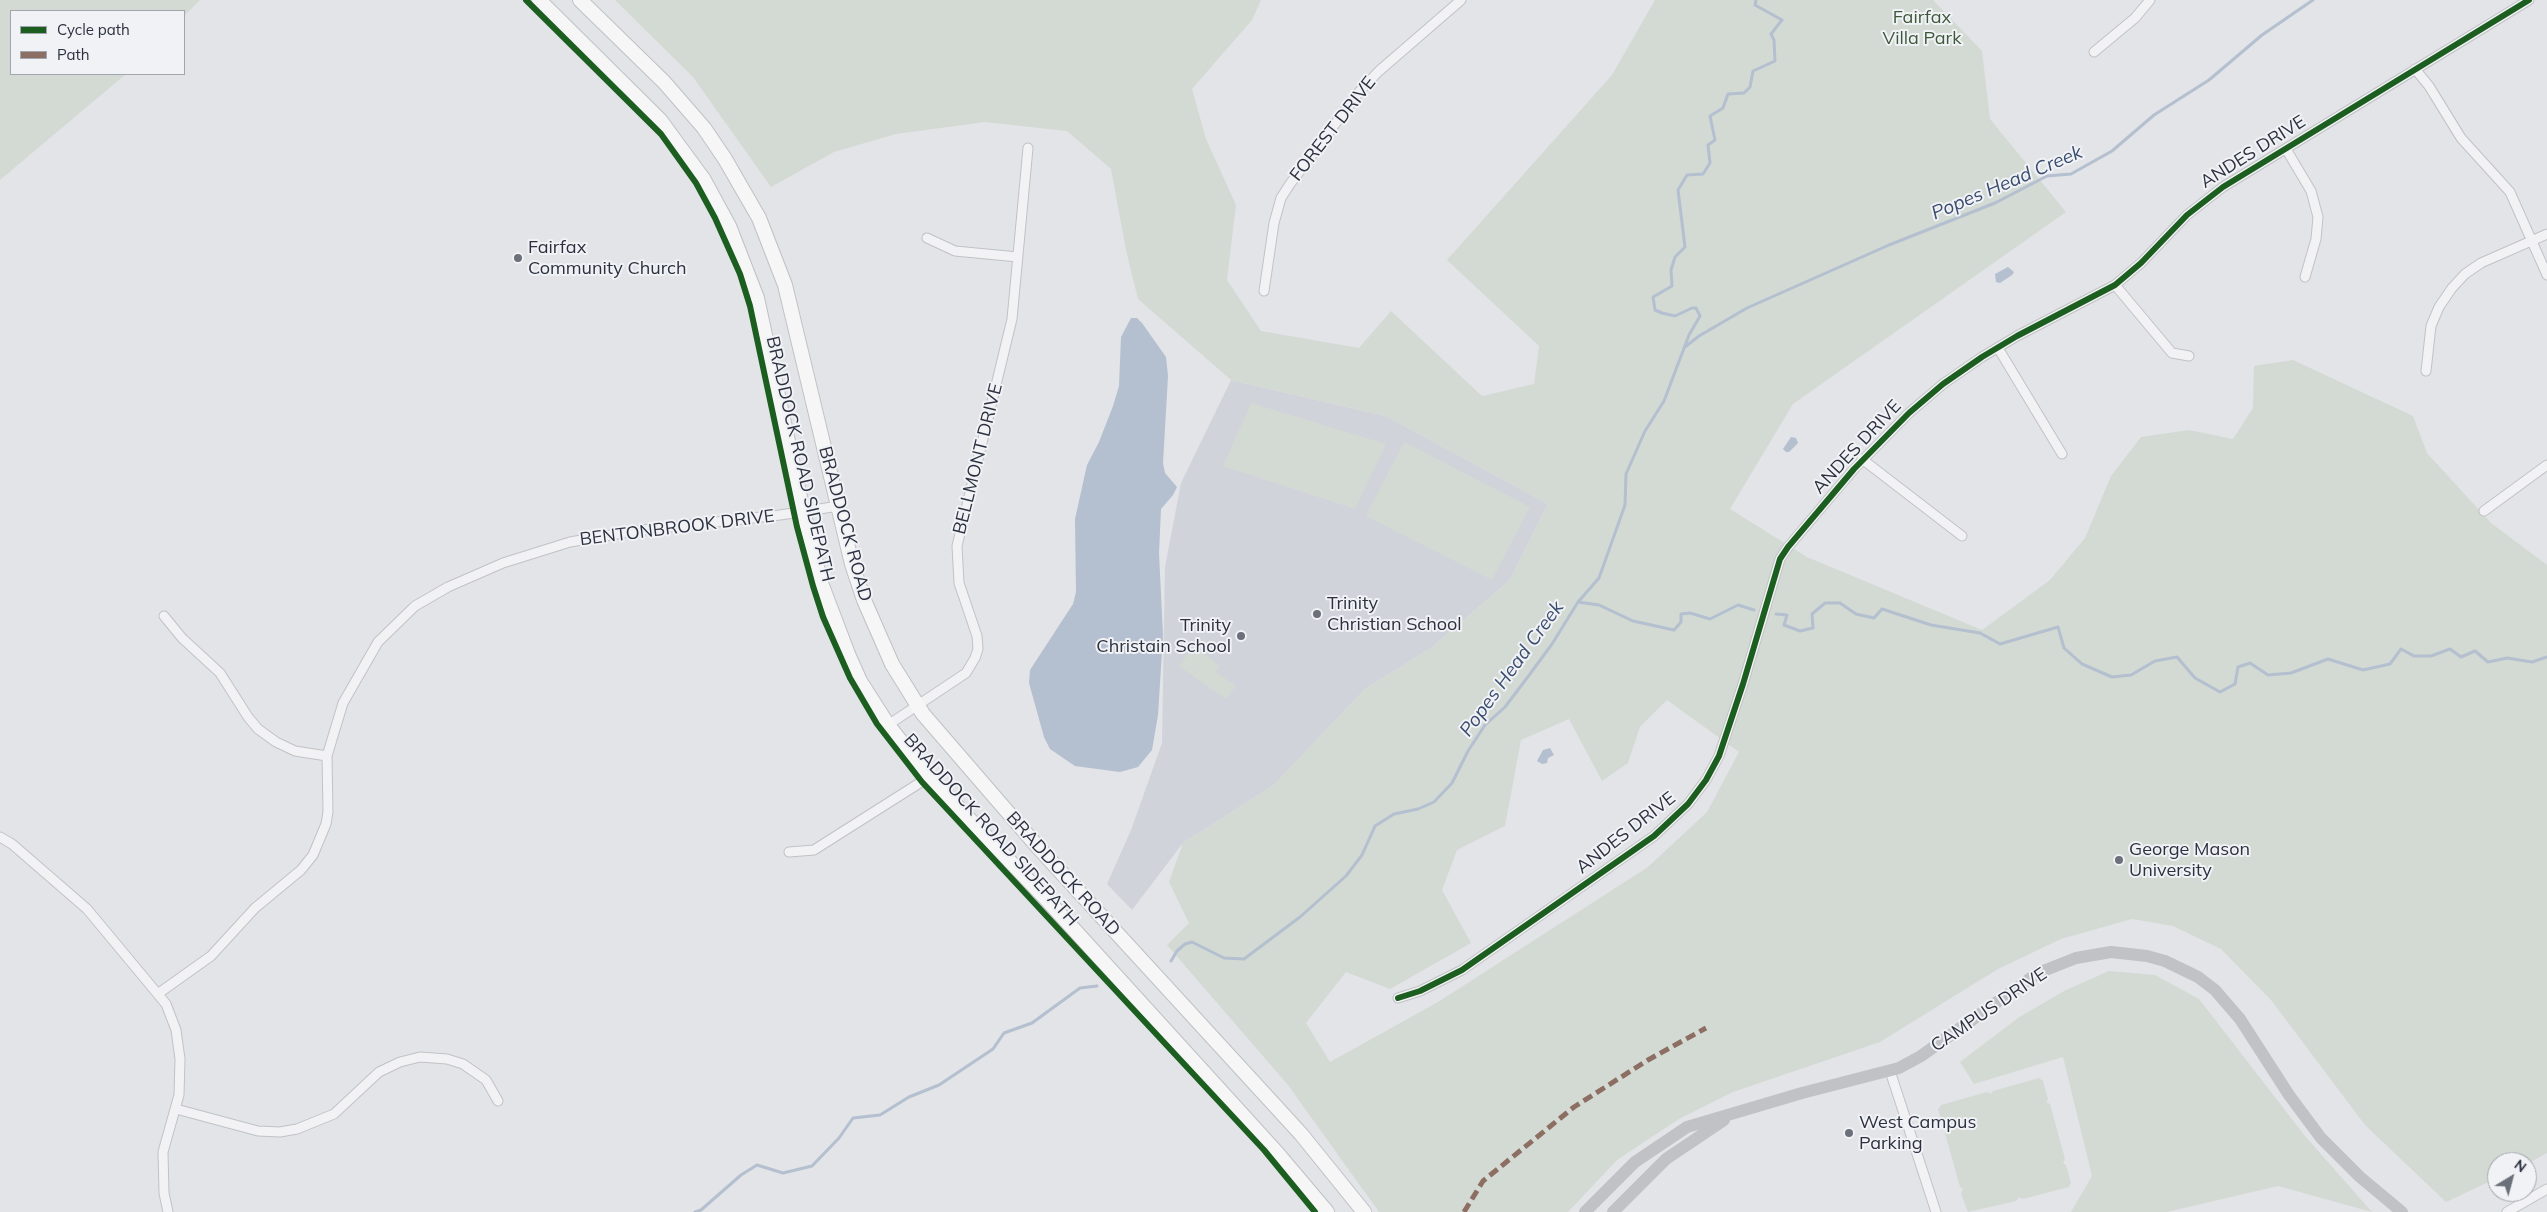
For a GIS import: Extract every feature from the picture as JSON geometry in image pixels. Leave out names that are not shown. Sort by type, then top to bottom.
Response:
[{"type":"main road","name":"BRADDOCK ROAD","points":[[540,0],[660,120],[717,201],[757,298],[803,511],[821,583],[836,626],[860,681],[888,725],[929,777],[1048,901],[1278,1154],[1327,1212]]},
{"type":"main road","name":"BRADDOCK ROAD","points":[[580,0],[664,82],[704,128],[726,159],[759,218],[785,285],[852,564],[874,626],[892,664],[918,706],[978,780],[1301,1134],[1364,1212]]},
{"type":"street","name":"FOREST DRIVE","points":[[1264,291],[1274,223],[1281,198],[1290,184],[1358,92],[1461,0]]},
{"type":"street","points":[[2094,52],[2134,18],[2150,0]]},
{"type":"street","name":"ANDES DRIVE","points":[[1398,998],[1420,991],[1462,970],[1654,836],[1688,804],[1706,780],[1719,756],[1743,684],[1780,559],[1862,459],[1909,412],[1943,384],[2017,336],[2115,285],[2141,263],[2172,229],[2202,203],[2286,149],[2529,0]]},
{"type":"street","points":[[2415,69],[2429,86],[2461,138],[2510,192],[2547,275]]},
{"type":"street","name":"BELLMONT DRIVE","points":[[888,725],[966,672],[975,658],[978,649],[977,636],[959,583],[957,546],[1012,319],[1028,148]]},
{"type":"street","points":[[2286,149],[2311,191],[2318,217],[2316,239],[2305,277]]},
{"type":"street","points":[[2426,371],[2431,326],[2439,306],[2452,288],[2465,274],[2481,263],[2547,234]]},
{"type":"street","points":[[927,238],[955,251],[1018,257]]},
{"type":"street","points":[[2115,285],[2172,353],[2189,356]]},
{"type":"street","points":[[1998,348],[2062,454]]},
{"type":"street","points":[[1862,459],[1962,536]]},
{"type":"street","points":[[2484,511],[2547,465]]},
{"type":"street","name":"BENTONBROOK DRIVE","points":[[159,993],[212,956],[255,908],[300,870],[313,855],[324,832],[328,812],[327,756],[343,703],[368,657],[390,628],[429,597],[503,564],[570,542],[634,531],[839,506]]},
{"type":"street","points":[[164,616],[182,638],[220,673],[248,717],[258,729],[276,742],[295,751],[327,756]]},
{"type":"street","points":[[789,852],[814,850],[929,777]]},
{"type":"street","points":[[0,837],[12,844],[87,909],[159,993],[174,1022],[178,1041],[180,1076],[176,1109],[162,1152],[164,1193],[168,1212]]},
{"type":"street","name":"CAMPUS DRIVE","points":[[1585,1212],[1635,1162],[1673,1134],[1687,1127],[1739,1111],[1890,1071],[1921,1056],[2038,973],[2058,964],[2094,954],[2120,952],[2147,956],[2182,968],[2198,978],[2224,1000],[2321,1138],[2360,1177],[2402,1212]]},
{"type":"street","points":[[176,1109],[258,1131],[280,1132],[297,1129],[334,1114],[379,1072],[400,1062],[420,1057],[447,1059],[463,1064],[486,1080],[498,1101]]},
{"type":"street","points":[[1890,1071],[1936,1212]]},
{"type":"street","name":"CAMPUS DRIVE","points":[[1613,1212],[1666,1158],[1739,1111]]},
{"type":"street","points":[[2507,1212],[2547,1189]]},
{"type":"shaded area","name":"Trinity Christian School","points":[[1231,380],[1386,416],[1548,504],[1510,580],[1431,648],[1365,689],[1274,785],[1183,843],[1132,910],[1107,884],[1131,830],[1162,743],[1165,567],[1181,483]]},
{"type":"green space","points":[[0,0],[200,0],[185,15],[185,10],[10,10],[10,75],[125,75],[0,180]]},
{"type":"green space","name":"Fairfax Villa Park","points":[[615,0],[1261,0],[1252,20],[1192,89],[1206,139],[1236,205],[1227,280],[1261,331],[1359,348],[1391,311],[1482,396],[1534,384],[1539,346],[1447,260],[1612,75],[1655,0],[1933,0],[1982,51],[1990,119],[2066,212],[1793,404],[1730,509],[1807,557],[1982,630],[2050,580],[2085,538],[2111,476],[2141,437],[2189,430],[2233,439],[2253,408],[2254,366],[2293,360],[2413,416],[2427,453],[2491,523],[2547,565],[2547,1153],[2537,1158],[2537,1152],[2487,1152],[2487,1183],[2446,1202],[2365,1125],[2271,1000],[2221,949],[2173,926],[2132,919],[2061,939],[1998,969],[1880,1042],[1733,1092],[1679,1119],[1617,1160],[1568,1212],[1379,1212],[1288,1085],[1167,945],[1189,923],[1169,882],[1183,843],[1274,785],[1365,689],[1431,648],[1510,580],[1548,504],[1386,416],[1231,380],[1138,299],[1126,250],[1111,169],[1067,131],[985,122],[896,134],[834,152],[771,187],[693,77]],"holes":[[[1667,700],[1739,752],[1707,812],[1648,867],[1438,1002],[1330,1062],[1306,1023],[1346,972],[1390,989],[1471,943],[1442,890],[1457,850],[1505,826],[1521,740],[1569,719],[1602,781],[1628,763],[1640,727]]]},
{"type":"green space","points":[[1251,403],[1386,444],[1355,509],[1223,466]]},
{"type":"green space","points":[[1404,442],[1530,507],[1492,580],[1366,516]]},
{"type":"green space","points":[[1193,646],[1220,666],[1216,672],[1236,686],[1226,699],[1179,666]]},
{"type":"green space","points":[[2109,971],[2155,975],[2199,999],[2305,1136],[2372,1212],[2278,1186],[2167,1212],[2071,1212],[2092,1176],[2063,1057],[1974,1084],[1960,1062],[2018,1018],[2064,991]]},
{"type":"green space","points":[[2039,1078],[2043,1081],[2048,1099],[2046,1102],[2050,1104],[2065,1159],[2063,1163],[2066,1165],[2071,1183],[2069,1187],[2023,1199],[2019,1197],[2016,1201],[1968,1212],[1961,1194],[1963,1189],[1960,1187],[1945,1133],[1947,1129],[1943,1126],[1938,1109],[1941,1105],[1987,1092],[1991,1094],[1993,1091]]},
{"type":"water","points":[[2008,267],[2014,272],[2012,275],[2000,283],[1996,282],[1995,274]]},
{"type":"water","points":[[1131,318],[1137,318],[1142,323],[1166,357],[1168,376],[1163,463],[1165,473],[1177,487],[1161,509],[1159,553],[1163,635],[1158,715],[1152,750],[1138,767],[1120,772],[1075,766],[1050,749],[1044,737],[1029,683],[1030,670],[1073,604],[1076,592],[1075,519],[1087,465],[1099,442],[1119,386],[1121,337]]},
{"type":"water","points":[[1791,437],[1796,438],[1798,443],[1789,452],[1786,452],[1783,449]]},
{"type":"water","points":[[1550,748],[1554,755],[1548,758],[1547,763],[1542,764],[1537,761],[1543,750]]},
{"type":"waterway","name":"Popes Head Creek","points":[[1171,961],[1177,951],[1185,944],[1192,942],[1224,958],[1244,959],[1300,917],[1346,876],[1362,855],[1375,826],[1394,814],[1418,809],[1434,802],[1452,783],[1468,751],[1485,725],[1505,707],[1552,644],[1578,602],[1599,578],[1625,505],[1626,474],[1645,431],[1664,401],[1689,335],[1700,316],[1696,308],[1675,316],[1655,310],[1653,297],[1672,286],[1671,270],[1675,257],[1685,247],[1678,190],[1687,175],[1703,174],[1710,163],[1708,145],[1715,140],[1710,116],[1723,108],[1728,94],[1744,93],[1750,87],[1753,71],[1775,61],[1774,40],[1771,34],[1782,20],[1755,5],[1756,0]]},
{"type":"waterway","name":"Popes Head Creek","points":[[1685,347],[1699,336],[1747,308],[1889,245],[1995,203],[2047,176],[2071,174],[2112,151],[2154,115],[2209,80],[2262,35],[2313,0]]},
{"type":"waterway","points":[[1578,602],[1599,605],[1633,621],[1674,630],[1681,622],[1681,614],[1690,613],[1710,619],[1738,605],[1754,610]]},
{"type":"waterway","points":[[1776,614],[1787,615],[1784,625],[1800,631],[1813,628],[1812,614],[1825,603],[1840,603],[1856,614],[1874,618],[1882,609],[1931,625],[1980,633],[2000,644],[2058,627],[2064,648],[2082,664],[2112,677],[2131,675],[2155,661],[2177,657],[2195,678],[2220,692],[2235,684],[2238,667],[2250,663],[2268,675],[2291,673],[2328,659],[2363,670],[2390,664],[2401,649],[2414,656],[2431,656],[2450,649],[2461,657],[2475,651],[2488,662],[2507,658],[2532,662],[2547,657]]},
{"type":"waterway","name":"Popes Head Creek","points":[[695,1212],[701,1210],[741,1175],[757,1165],[783,1173],[812,1166],[839,1138],[853,1118],[880,1115],[909,1097],[939,1085],[993,1049],[1004,1033],[1032,1023],[1080,988],[1097,986]]},
{"type":"marked path","points":[[1464,1212],[1483,1181],[1574,1107],[1648,1060],[1706,1028]]},
{"type":"cycle path","name":"BRADDOCK ROAD SIDEPATH","points":[[526,0],[661,134],[696,183],[715,218],[740,274],[750,306],[797,527],[813,586],[823,617],[850,678],[877,724],[922,782],[1264,1150],[1315,1212]]},
{"type":"cycle path","points":[[1398,998],[1420,991],[1462,970],[1654,836],[1688,804],[1706,780],[1719,756],[1743,684],[1780,559],[1854,469],[1909,413],[1943,384],[1982,357],[2017,336],[2115,285],[2141,263],[2187,215],[2223,187],[2529,0]]},
{"type":"place","name":"Fairfax Community Church","points":[[518,258]]},
{"type":"place","name":"Trinity Christian School","points":[[1317,614]]},
{"type":"place","name":"Trinity Christain School","points":[[1241,636]]},
{"type":"place","name":"George Mason University","points":[[2119,860]]},
{"type":"place","name":"West Campus Parking","points":[[1849,1133]]}]
